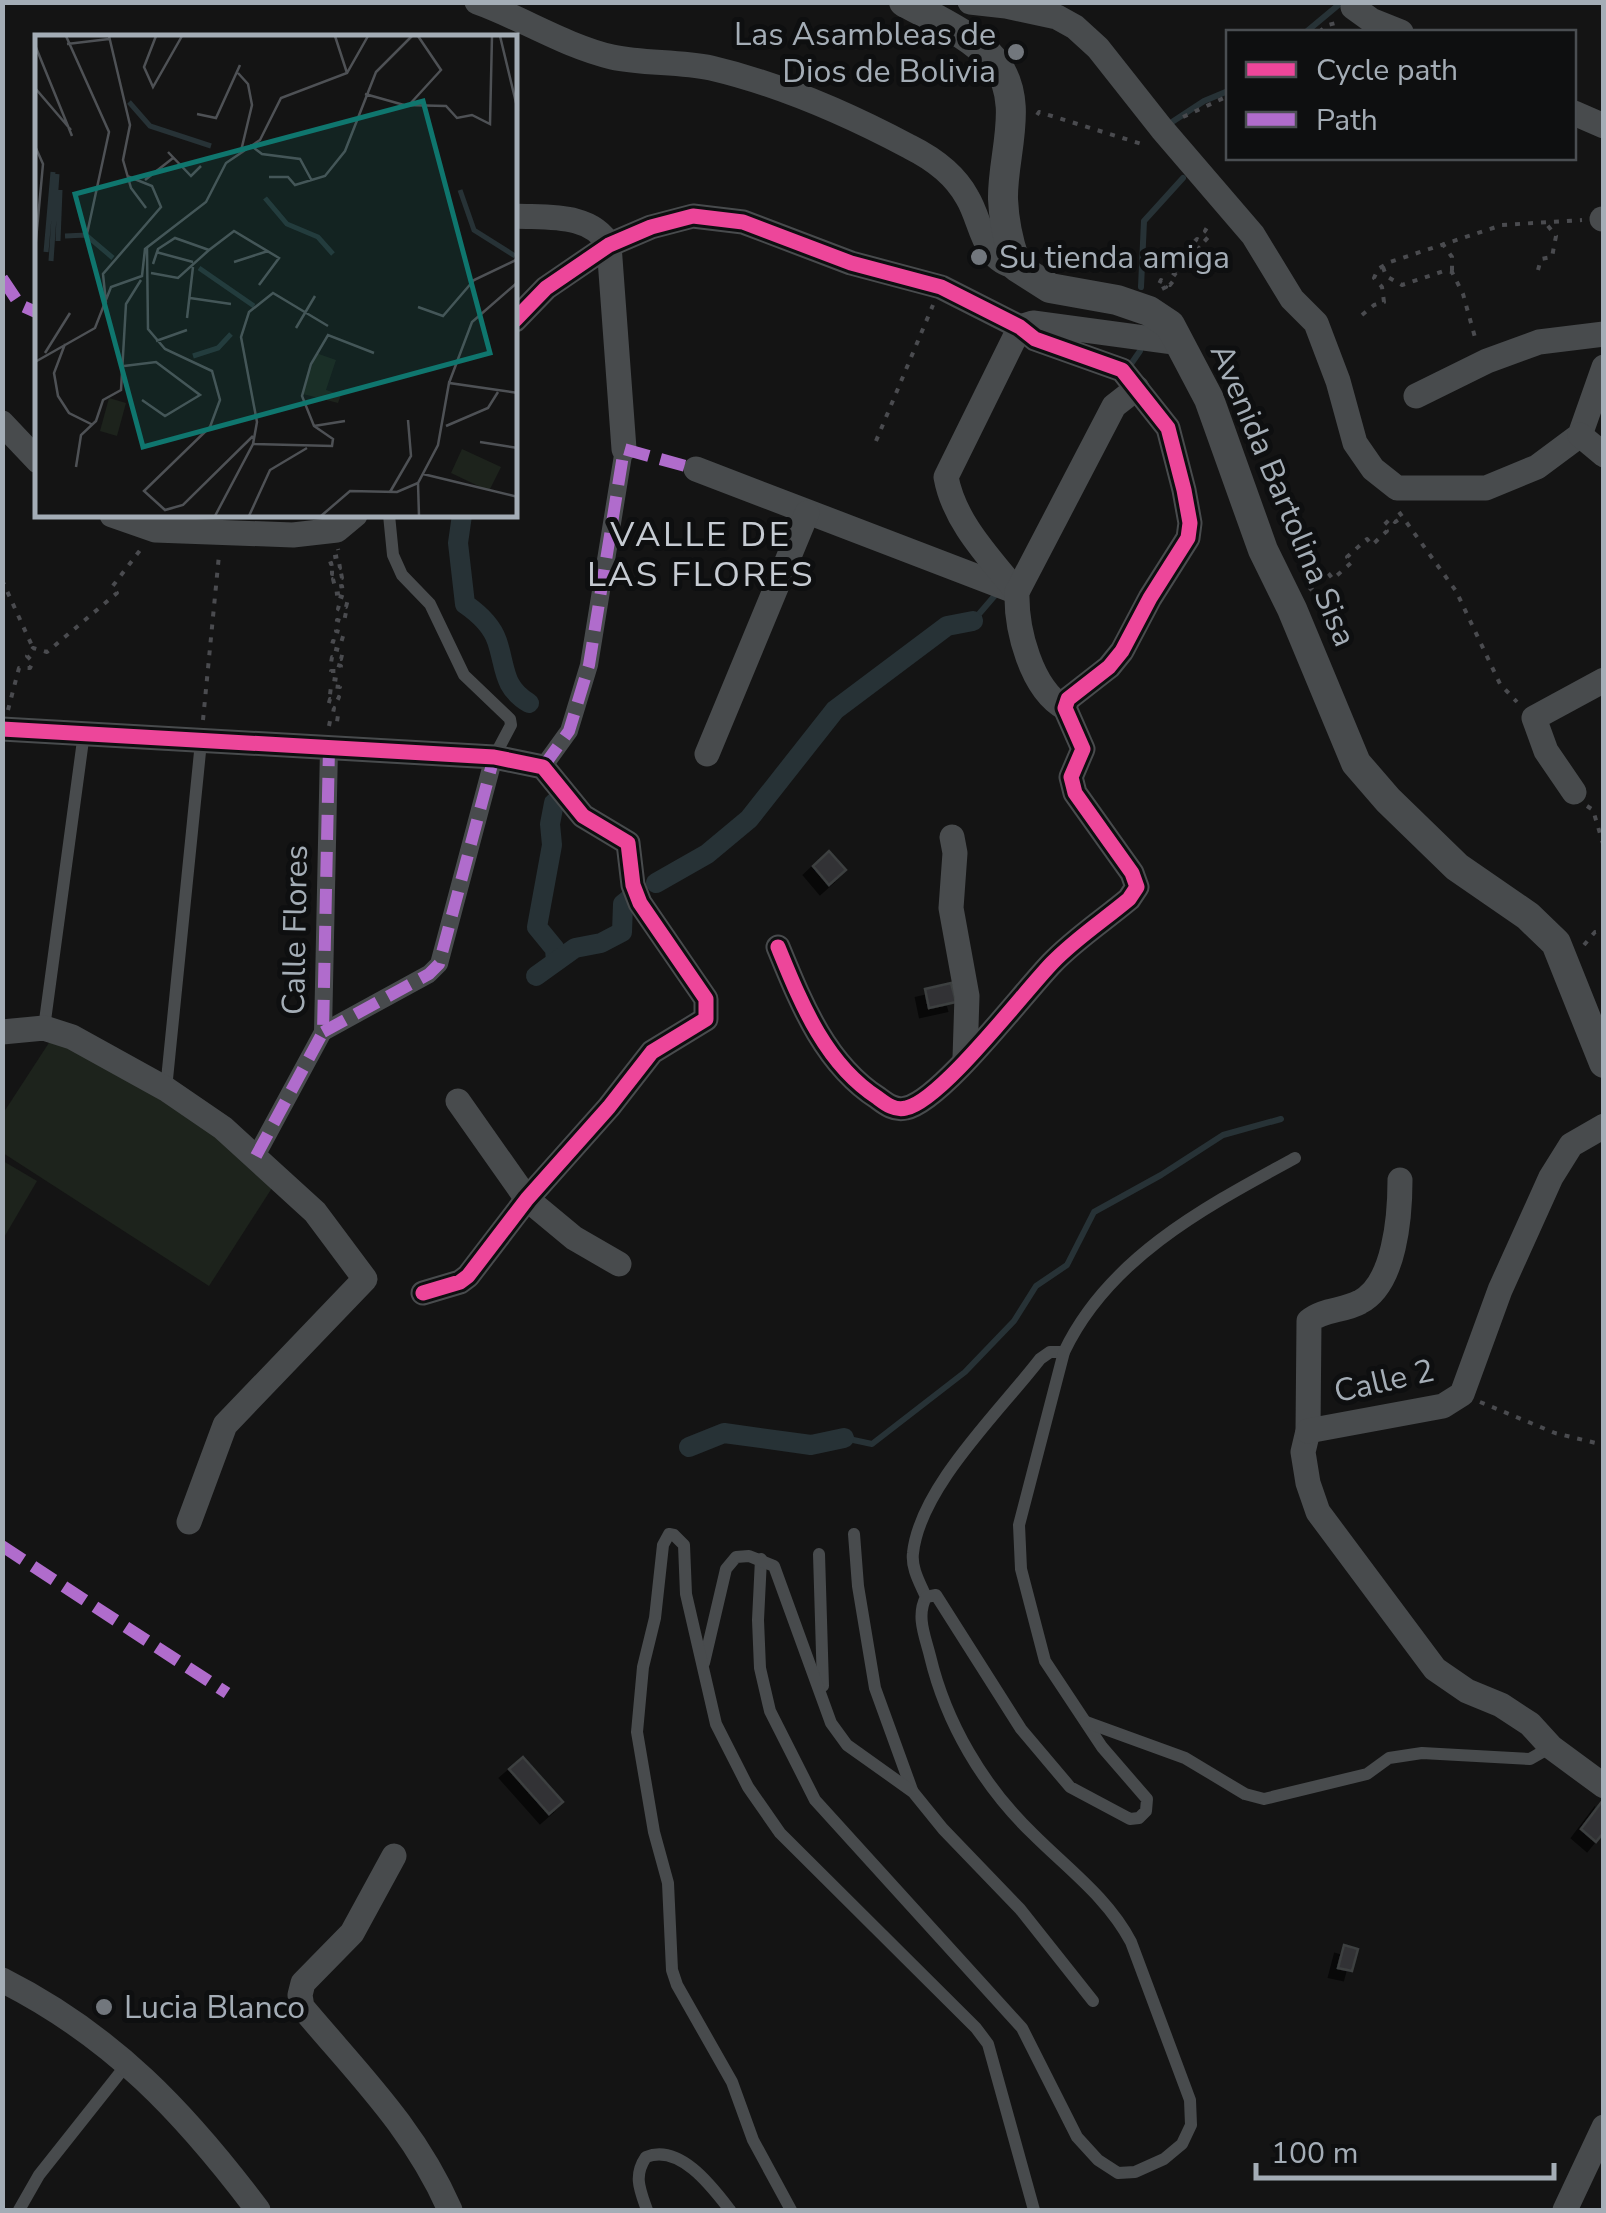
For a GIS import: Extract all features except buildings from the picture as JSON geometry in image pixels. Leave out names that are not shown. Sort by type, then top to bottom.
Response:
[{"type":"street","points":[[477,2],[583,49],[638,61],[706,68],[762,82],[874,128],[919,151],[943,169],[969,200],[993,255],[1002,264],[1017,267],[1005,223],[1004,172],[1012,111],[1003,75],[988,54],[917,4]]},
{"type":"street","points":[[970,2],[1056,17],[1075,26],[1098,48],[1253,235],[1292,299],[1316,323],[1355,443],[1373,469],[1397,488],[1443,490],[1500,484],[1538,467],[1580,435],[1604,368]]},
{"type":"street","points":[[1353,7],[1396,30]]},
{"type":"street","points":[[1576,115],[1604,126]]},
{"type":"street","points":[[518,216],[570,220],[592,226],[603,234],[609,246],[624,448],[589,665],[569,731],[543,767]]},
{"type":"street","points":[[518,317],[546,288],[609,246],[651,227],[693,216],[743,222],[851,263],[941,287],[1020,327],[1035,339],[1122,370],[1168,428],[1190,522],[1188,538],[1122,651],[1109,667],[1068,700],[1065,708]]},
{"type":"street","name":"Avenida Bartolina Sisa","points":[[1017,267],[1050,288],[1117,300],[1149,311],[1170,326],[1209,399],[1263,550],[1356,763],[1457,867],[1528,916],[1556,943],[1602,1056]]},
{"type":"street","points":[[1017,592],[966,528],[946,477],[1020,327],[1033,323],[1181,343]]},
{"type":"street","points":[[1416,396],[1540,342],[1604,334]]},
{"type":"street","points":[[778,946],[798,996],[832,1056],[868,1092],[893,1108],[907,1108],[939,1086],[1056,959],[1129,899],[1137,886],[1132,873],[1075,793],[1071,777],[1083,749],[1065,708],[1050,699],[1016,620],[1017,592],[1114,406],[1137,388]]},
{"type":"street","points":[[2,423],[35,458]]},
{"type":"street","points":[[1580,435],[1604,455]]},
{"type":"street","points":[[696,469],[1017,592]]},
{"type":"street","points":[[707,754],[806,513]]},
{"type":"street","points":[[121,518],[155,530],[293,534],[337,530],[351,518]]},
{"type":"street","points":[[1574,792],[1546,751],[1534,718],[1604,680]]},
{"type":"street","points":[[3,729],[494,757],[543,767],[583,816],[628,843],[633,885],[640,903],[706,999],[706,1019],[652,1052],[527,1199],[468,1276],[422,1293]]},
{"type":"street","name":"Calle Flores","points":[[256,1156],[323,1032],[334,748]]},
{"type":"street","points":[[323,1032],[429,974],[438,964],[494,757]]},
{"type":"street","points":[[952,837],[955,853],[951,908],[967,996],[965,1058]]},
{"type":"street","points":[[2,1032],[44,1028],[84,1044],[166,1089],[256,1156],[315,1212],[365,1279],[225,1426],[189,1522]]},
{"type":"street","points":[[458,1101],[527,1199],[574,1238],[619,1264]]},
{"type":"street","name":"Calle 2","points":[[1400,1180],[1395,1240],[1372,1295],[1358,1304],[1317,1314],[1309,1321],[1308,1431],[1444,1406],[1462,1394],[1500,1290],[1551,1177],[1571,1145],[1604,1126]]},
{"type":"street","points":[[1308,1431],[1303,1452],[1318,1512],[1416,1648],[1435,1670],[1467,1692],[1500,1705],[1530,1724],[1551,1747],[1604,1786]]},
{"type":"street","points":[[394,1856],[352,1933],[302,1983],[302,2008],[401,2121],[434,2173],[450,2210]]},
{"type":"street","points":[[2,1980],[87,2031],[169,2100],[258,2210]]},
{"type":"street","points":[[1565,2210],[1603,2128]]},
{"type":"lane","points":[[390,518],[392,555],[402,575],[430,604],[464,675],[510,718],[511,725],[494,757]]},
{"type":"lane","points":[[44,1028],[84,734]]},
{"type":"lane","points":[[166,1089],[200,742]]},
{"type":"lane","points":[[926,1597],[936,1595],[1020,1729],[1070,1787],[1130,1819],[1140,1818],[1147,1799],[1086,1722],[1045,1661],[1021,1569],[1019,1525],[1064,1352],[1100,1293],[1180,1224],[1295,1158]]},
{"type":"lane","points":[[762,1559],[760,1668],[770,1711],[816,1800],[1022,2028],[1077,2137],[1098,2160],[1118,2173],[1134,2172],[1164,2158],[1182,2144],[1190,2125],[1190,2100],[1131,1942],[1102,1899],[1029,1830],[990,1783],[951,1724],[938,1692],[921,1621],[920,1608],[926,1597],[912,1556],[934,1498],[964,1452],[1040,1359],[1050,1352],[1064,1352]]},
{"type":"lane","points":[[791,2210],[752,2140],[732,2082],[672,1970],[668,1884],[654,1832],[637,1732],[643,1667],[655,1618],[663,1545],[670,1534],[684,1546],[686,1594],[716,1724],[748,1787],[780,1834],[988,2044],[1034,2210]]},
{"type":"lane","points":[[854,1534],[858,1586],[875,1688],[913,1792]]},
{"type":"lane","points":[[819,1554],[823,1700]]},
{"type":"lane","points":[[703,1670],[726,1568],[736,1557],[762,1559],[774,1566],[832,1724],[847,1745],[913,1792],[942,1829],[1020,1909],[1094,2001]]},
{"type":"lane","points":[[1086,1722],[1184,1758],[1245,1794],[1264,1799],[1367,1774],[1389,1758],[1422,1753],[1530,1759],[1551,1747]]},
{"type":"lane","points":[[19,2210],[39,2175],[127,2064]]},
{"type":"lane","points":[[647,2210],[638,2185],[638,2170],[652,2154],[678,2160],[709,2183],[730,2210]]},
{"type":"path","points":[[1177,122],[1226,97]]},
{"type":"path","points":[[1025,112],[1039,112],[1145,145],[1153,133]]},
{"type":"path","points":[[1161,296],[1155,290],[1157,286],[1164,290],[1166,287],[1159,284],[1161,280],[1170,285],[1177,276],[1170,271],[1172,268],[1180,273],[1186,265],[1180,260],[1185,252],[1192,257],[1199,248],[1193,243],[1197,239],[1203,243],[1210,235],[1204,231],[1212,219],[1219,223]]},
{"type":"path","points":[[1362,315],[1385,300],[1374,278],[1382,267],[1502,225],[1603,219]]},
{"type":"path","points":[[1538,270],[1541,259],[1552,258],[1556,236],[1544,221]]},
{"type":"path","points":[[1442,244],[1452,256],[1452,272],[1472,319],[1482,364]]},
{"type":"path","points":[[1382,267],[1386,276],[1402,284],[1452,272]]},
{"type":"path","points":[[876,441],[941,287]]},
{"type":"path","points":[[1397,488],[1396,502],[1402,517],[1456,591],[1500,684],[1534,718]]},
{"type":"path","points":[[1301,593],[1304,590],[1310,598],[1314,595],[1309,590],[1328,573],[1333,579],[1352,562],[1347,557],[1367,540],[1372,545],[1387,531],[1383,526],[1391,518],[1395,522],[1402,517]]},
{"type":"path","points":[[2,580],[33,648],[47,652],[117,593],[112,586],[155,530]]},
{"type":"path","points":[[200,742],[222,530]]},
{"type":"path","points":[[329,531],[340,556],[329,558],[331,564],[339,562],[340,568],[332,570],[332,574],[341,573],[342,578],[333,580],[335,587],[342,586],[343,592],[334,594],[348,600],[346,607],[340,605],[338,609],[346,612],[344,622],[337,620],[336,631],[344,632],[342,643],[333,642],[331,648],[343,651],[341,659],[332,657],[331,663],[340,666],[339,672],[331,670],[332,679],[339,680],[340,687],[331,686],[330,695],[338,697],[337,701],[330,699],[328,706],[338,715],[337,722],[330,721],[328,731],[334,748]]},
{"type":"path","points":[[3,729],[18,668],[30,668],[33,662],[28,656],[33,648]]},
{"type":"path","points":[[1574,792],[1592,810],[1604,846]]},
{"type":"path","points":[[1579,949],[1595,932],[1604,931]]},
{"type":"path","points":[[1462,1394],[1555,1433],[1604,1445]]},
{"type":"shaded area","points":[[56,1032],[279,1177],[209,1286],[3,1153],[2,1115]]},
{"type":"shaded area","points":[[3,1161],[37,1181],[3,1239]]},
{"type":"waterway","points":[[1308,30],[1342,2]]},
{"type":"waterway","points":[[1169,124],[1226,92]]},
{"type":"waterway","points":[[1141,287],[1144,221],[1183,178]]},
{"type":"waterway","points":[[1131,364],[1140,351]]},
{"type":"waterway","points":[[462,518],[458,543],[465,604],[492,630],[509,683],[529,703]]},
{"type":"waterway","points":[[973,621],[997,593]]},
{"type":"waterway","points":[[656,883],[707,854],[749,819],[835,710],[947,626],[973,621]]},
{"type":"waterway","points":[[554,803],[552,845],[537,927],[555,949],[556,961]]},
{"type":"waterway","points":[[536,976],[575,948],[601,943],[622,932],[623,904],[628,900]]},
{"type":"waterway","points":[[844,1438],[872,1444],[965,1372],[1014,1321],[1036,1286],[1067,1265],[1094,1212],[1223,1135],[1281,1119]]},
{"type":"waterway","points":[[689,1447],[724,1433],[811,1445],[844,1438]]},
{"type":"marked path","points":[[2,278],[20,305],[35,312]]},
{"type":"marked path","points":[[543,767],[569,731],[589,665],[624,449],[696,469]]},
{"type":"marked path","points":[[256,1156],[323,1032],[329,748]]},
{"type":"marked path","points":[[323,1032],[429,974],[439,964],[494,757]]},
{"type":"marked path","points":[[2,1546],[227,1693]]},
{"type":"cycle path","points":[[518,317],[546,288],[609,245],[651,227],[693,216],[743,222],[851,263],[941,287],[1020,327],[1035,339],[1122,370],[1168,428],[1184,490],[1190,523],[1188,538],[1122,651],[1109,667],[1068,699],[1065,708],[1083,749],[1071,777],[1075,793],[1132,873],[1137,887],[1129,899],[1052,963],[939,1087],[902,1109],[887,1105],[859,1084],[829,1050],[778,947]]},
{"type":"cycle path","points":[[2,729],[494,757],[543,767],[583,816],[628,843],[633,885],[640,903],[706,999],[706,1019],[652,1052],[527,1199],[468,1276],[423,1293]]},
{"type":"place","name":"Las Asambleas de Dios de Bolivia","points":[[1016,52]]},
{"type":"place","name":"Su tienda amiga","points":[[979,257]]},
{"type":"place","name":"Lucia Blanco","points":[[104,2007]]},
{"type":"district","name":"VALLE DE LAS FLORES","points":[[701,554]]}]
